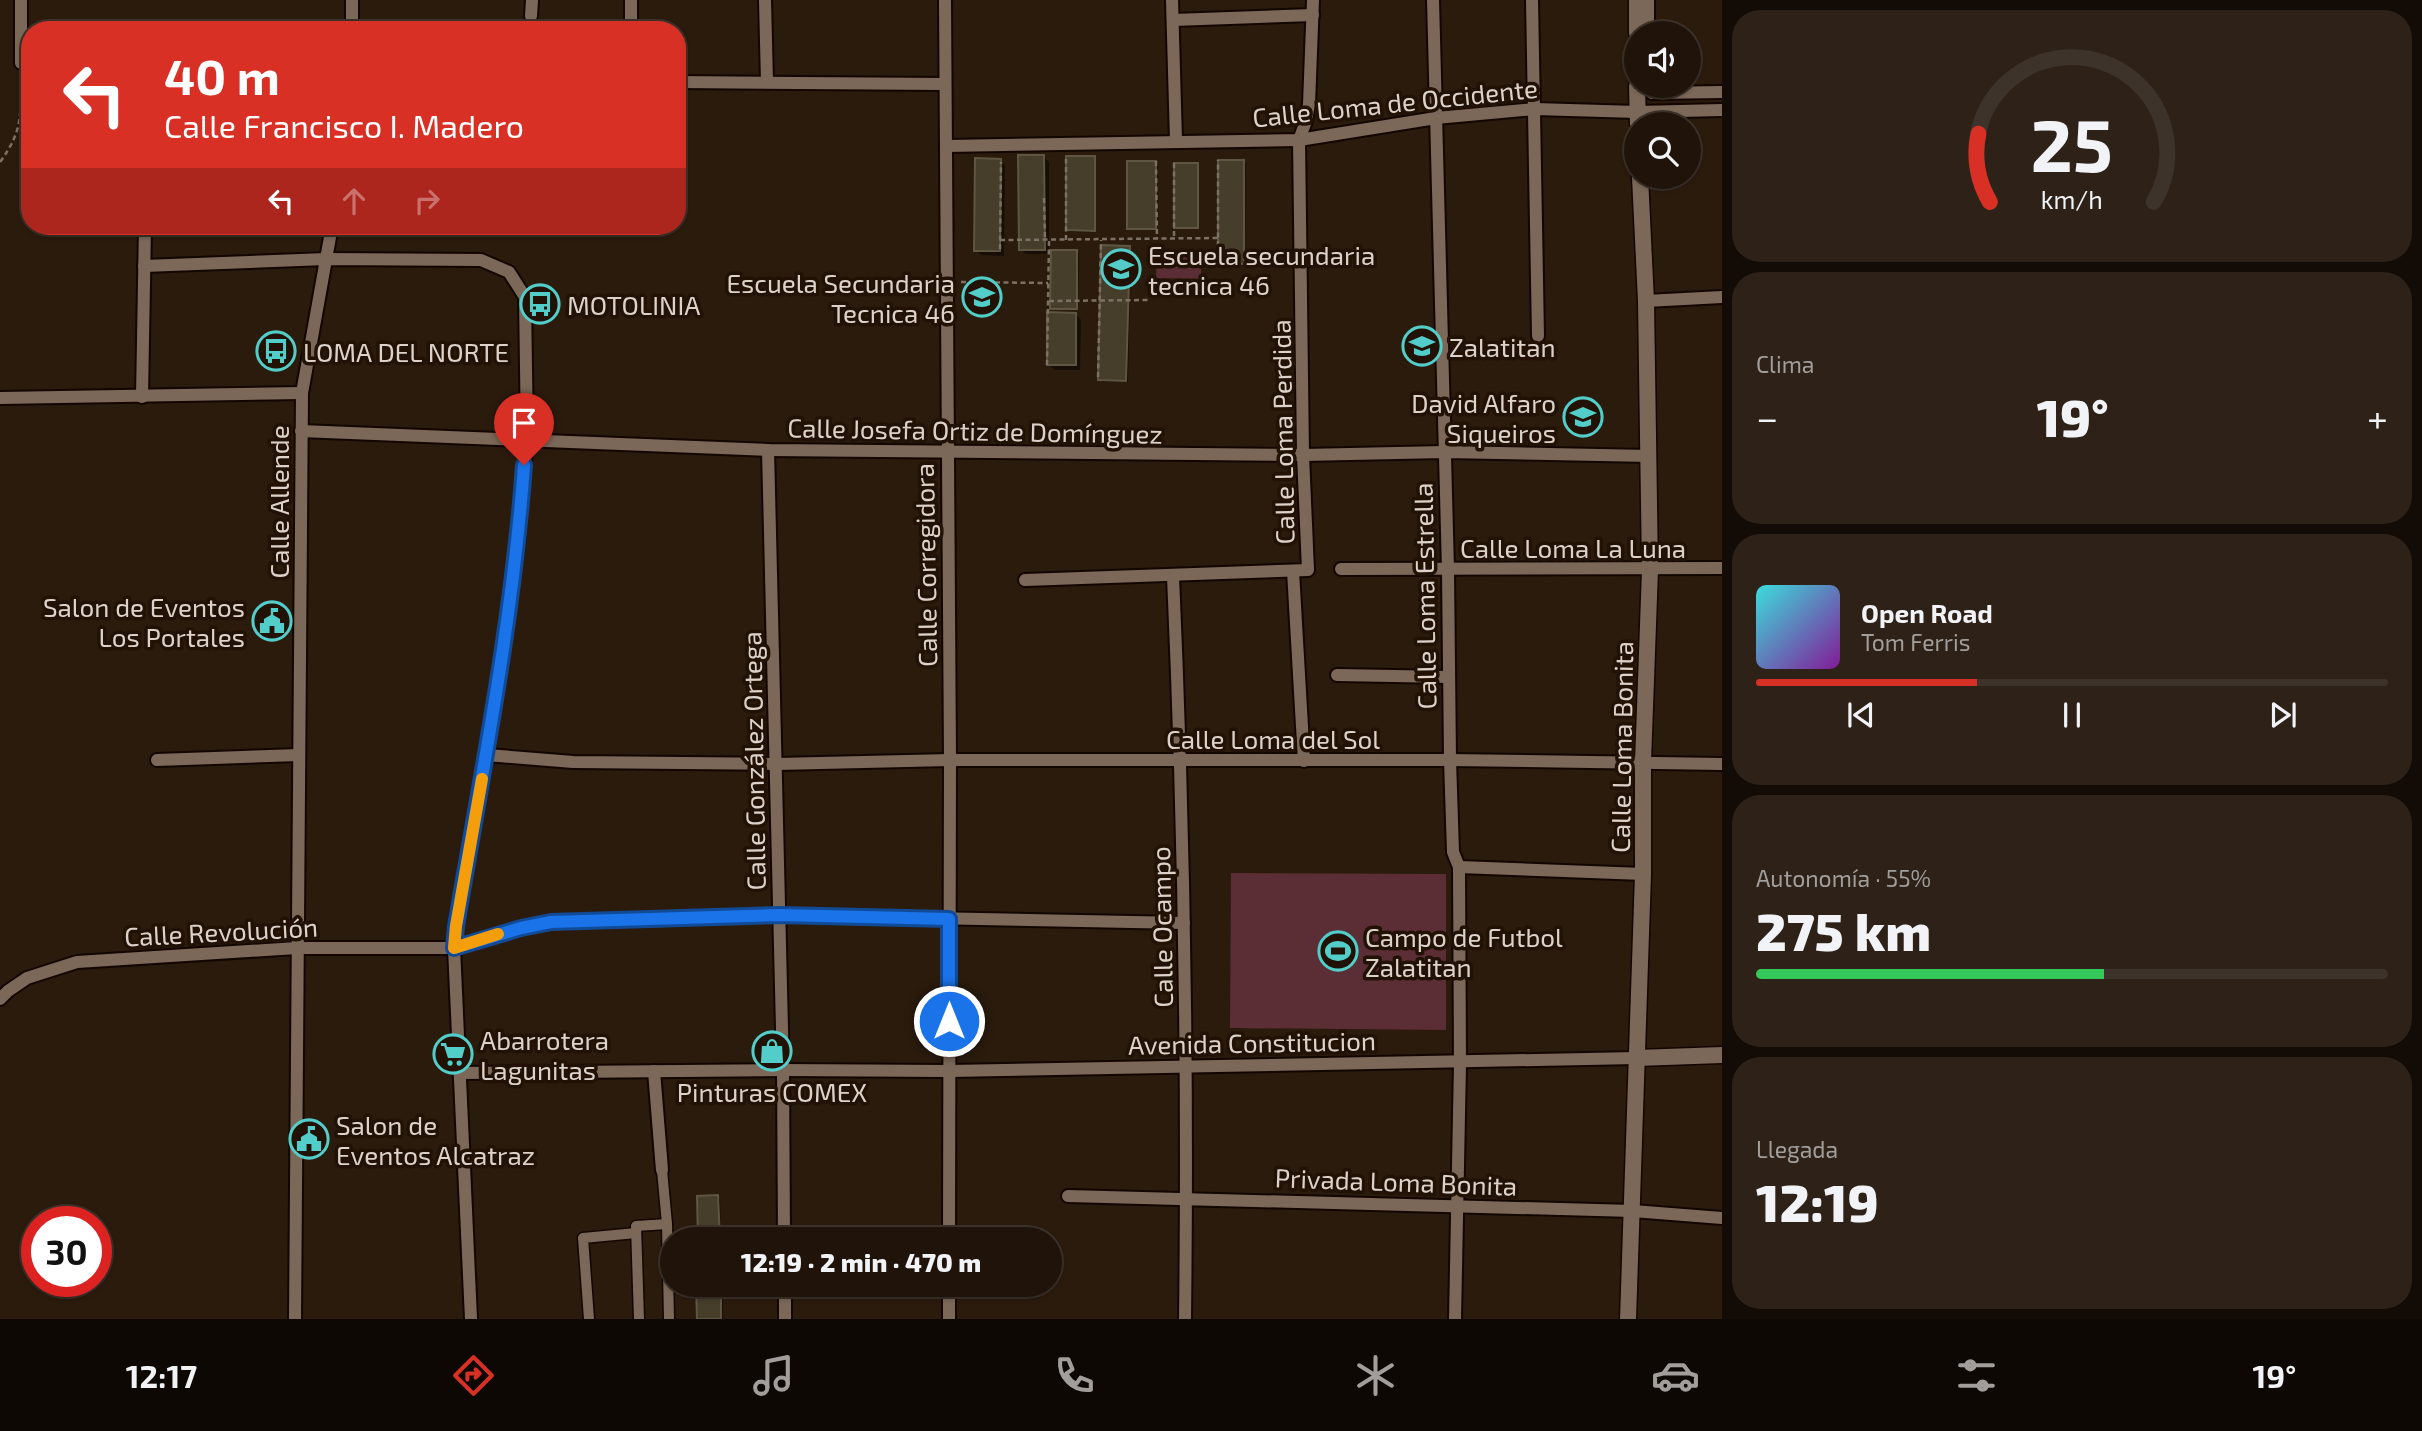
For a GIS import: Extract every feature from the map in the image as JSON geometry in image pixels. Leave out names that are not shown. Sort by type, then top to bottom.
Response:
[{"type":"street","points":[[21,0],[23,21]]},
{"type":"street","points":[[352,0],[352,21]]},
{"type":"street","points":[[531,16],[532,0]]},
{"type":"street","points":[[631,0],[631,21]]},
{"type":"street","points":[[765,0],[767,82]]},
{"type":"street","name":"Calle Corregidora","points":[[945,0],[950,760],[949,1227]]},
{"type":"street","points":[[1172,0],[1176,141]]},
{"type":"street","name":"Calle Loma Perdida","points":[[1304,761],[1293,571],[1308,570],[1303,455],[1299,140],[1307,121],[1309,104],[1313,0]]},
{"type":"street","name":"Calle Loma Estrella","points":[[1433,0],[1448,570],[1450,760],[1453,852],[1459,867],[1460,1063],[1455,1319]]},
{"type":"street","points":[[1532,0],[1538,336]]},
{"type":"street","points":[[1637,0],[1637,21]]},
{"type":"street","points":[[1648,0],[1648,21]]},
{"type":"street","points":[[1173,20],[1314,15]]},
{"type":"street","points":[[686,82],[945,84]]},
{"type":"street","points":[[1701,94],[1722,92]]},
{"type":"street","name":"Calle Loma de Occidente","points":[[946,146],[1299,140],[1436,118],[1535,109],[1624,117]]},
{"type":"street","name":"Calle Loma de Occidente","points":[[1701,112],[1722,110]]},
{"type":"street","name":"Calle Loma Bonita","points":[[1628,1319],[1650,570],[1650,456],[1641,189]]},
{"type":"street","points":[[142,397],[145,235]]},
{"type":"street","name":"Calle Allende","points":[[295,1319],[302,393],[330,235]]},
{"type":"street","points":[[144,266],[326,259],[481,260],[509,272],[525,297],[527,438],[518,544],[486,755],[457,914],[454,948],[471,1319]]},
{"type":"street","points":[[1646,301],[1722,297]]},
{"type":"street","points":[[0,398],[302,393]]},
{"type":"street","name":"Calle Josefa Ortiz de Domínguez","points":[[301,431],[527,438],[768,450],[1303,455],[1444,452],[1650,456]]},
{"type":"street","name":"Calle González Ortega","points":[[768,450],[785,1227]]},
{"type":"street","name":"Calle Loma La Luna","points":[[1341,569],[1722,568]]},
{"type":"street","points":[[1025,580],[1293,571]]},
{"type":"street","name":"Calle Ocampo","points":[[1173,576],[1181,761],[1184,923],[1185,1319]]},
{"type":"street","points":[[1337,675],[1449,677]]},
{"type":"street","points":[[157,760],[299,755]]},
{"type":"street","name":"Calle Loma del Sol","points":[[486,755],[573,762],[776,765],[950,760],[1450,760],[1722,764]]},
{"type":"street","points":[[1459,867],[1643,874]]},
{"type":"street","name":"Calle Revolución","points":[[0,999],[27,978],[77,962],[298,948],[454,948],[551,922],[779,915],[1184,923]]},
{"type":"street","name":"Avenida Constitucion","points":[[461,1073],[783,1070],[949,1072],[1460,1063],[1722,1055]]},
{"type":"street","points":[[654,1071],[667,1224],[669,1319]]},
{"type":"street","name":"Privada Loma Bonita","points":[[1068,1196],[1633,1211],[1722,1217]]},
{"type":"street","points":[[639,1319],[636,1226],[667,1224]]},
{"type":"street","points":[[589,1319],[583,1238],[636,1233]]},
{"type":"street","points":[[785,1297],[785,1319]]},
{"type":"street","points":[[949,1297],[949,1319]]},
{"type":"path","points":[[0,162],[13,143],[21,116]]},
{"type":"path","points":[[1066,157],[1066,240]]},
{"type":"path","points":[[1218,160],[1218,263]]},
{"type":"path","points":[[1156,161],[1157,239]]},
{"type":"path","points":[[1000,249],[1001,162]]},
{"type":"path","points":[[1174,163],[1174,238]]},
{"type":"path","points":[[1044,198],[1048,283],[1047,365]]},
{"type":"path","points":[[1000,240],[1217,238]]},
{"type":"path","points":[[1098,377],[1101,239]]},
{"type":"path","points":[[946,282],[1048,283]]},
{"type":"path","points":[[1048,301],[1151,300]]},
{"type":"shaded area","points":[[1157,251],[1202,252],[1201,279],[1156,278]]},
{"type":"shaded area","name":"Campo de Futbol Zalatitan","points":[[1231,873],[1446,874],[1446,1030],[1230,1028]]},
{"type":"building","points":[[1018,155],[1044,155],[1045,250],[1019,250]]},
{"type":"building","points":[[1066,156],[1095,156],[1095,231],[1066,230]]},
{"type":"building","points":[[975,158],[1001,159],[1000,251],[974,251]]},
{"type":"building","points":[[1218,160],[1244,160],[1244,264],[1218,263]]},
{"type":"building","points":[[1127,161],[1156,161],[1156,229],[1127,229]]},
{"type":"building","points":[[1174,163],[1198,163],[1198,228],[1174,228]]},
{"type":"building","points":[[1101,245],[1130,246],[1126,381],[1098,380]]},
{"type":"building","points":[[1051,250],[1077,250],[1077,309],[1050,309]]},
{"type":"building","points":[[1047,312],[1076,313],[1076,365],[1047,365]]},
{"type":"building","points":[[718,1195],[719,1227],[698,1227],[697,1196]]},
{"type":"building","points":[[696,1297],[721,1297],[721,1319],[697,1319]]},
{"type":"slow traffic","points":[[482,779],[454,948],[498,934]]},
{"type":"place","name":"Escuela secundaria tecnica 46","points":[[1121,269]]},
{"type":"place","name":"Escuela Secundaria Tecnica 46","points":[[982,297]]},
{"type":"place","name":"MOTOLINIA","points":[[540,304]]},
{"type":"place","name":"Zalatitan","points":[[1422,346]]},
{"type":"place","name":"LOMA DEL NORTE","points":[[276,351]]},
{"type":"place","name":"David Alfaro Siqueiros","points":[[1583,417]]},
{"type":"place","name":"Salon de Eventos Los Portales","points":[[272,621]]},
{"type":"place","name":"Campo de Futbol Zalatitan","points":[[1338,951]]},
{"type":"place","name":"Pinturas COMEX","points":[[772,1051]]},
{"type":"place","name":"Abarrotera Lagunitas","points":[[453,1054]]},
{"type":"place","name":"Salon de Eventos Alcatraz","points":[[309,1139]]},
{"type":"route","points":[[524,465],[518,544],[454,948],[551,922],[779,915],[949,919],[949,1021]]}]
